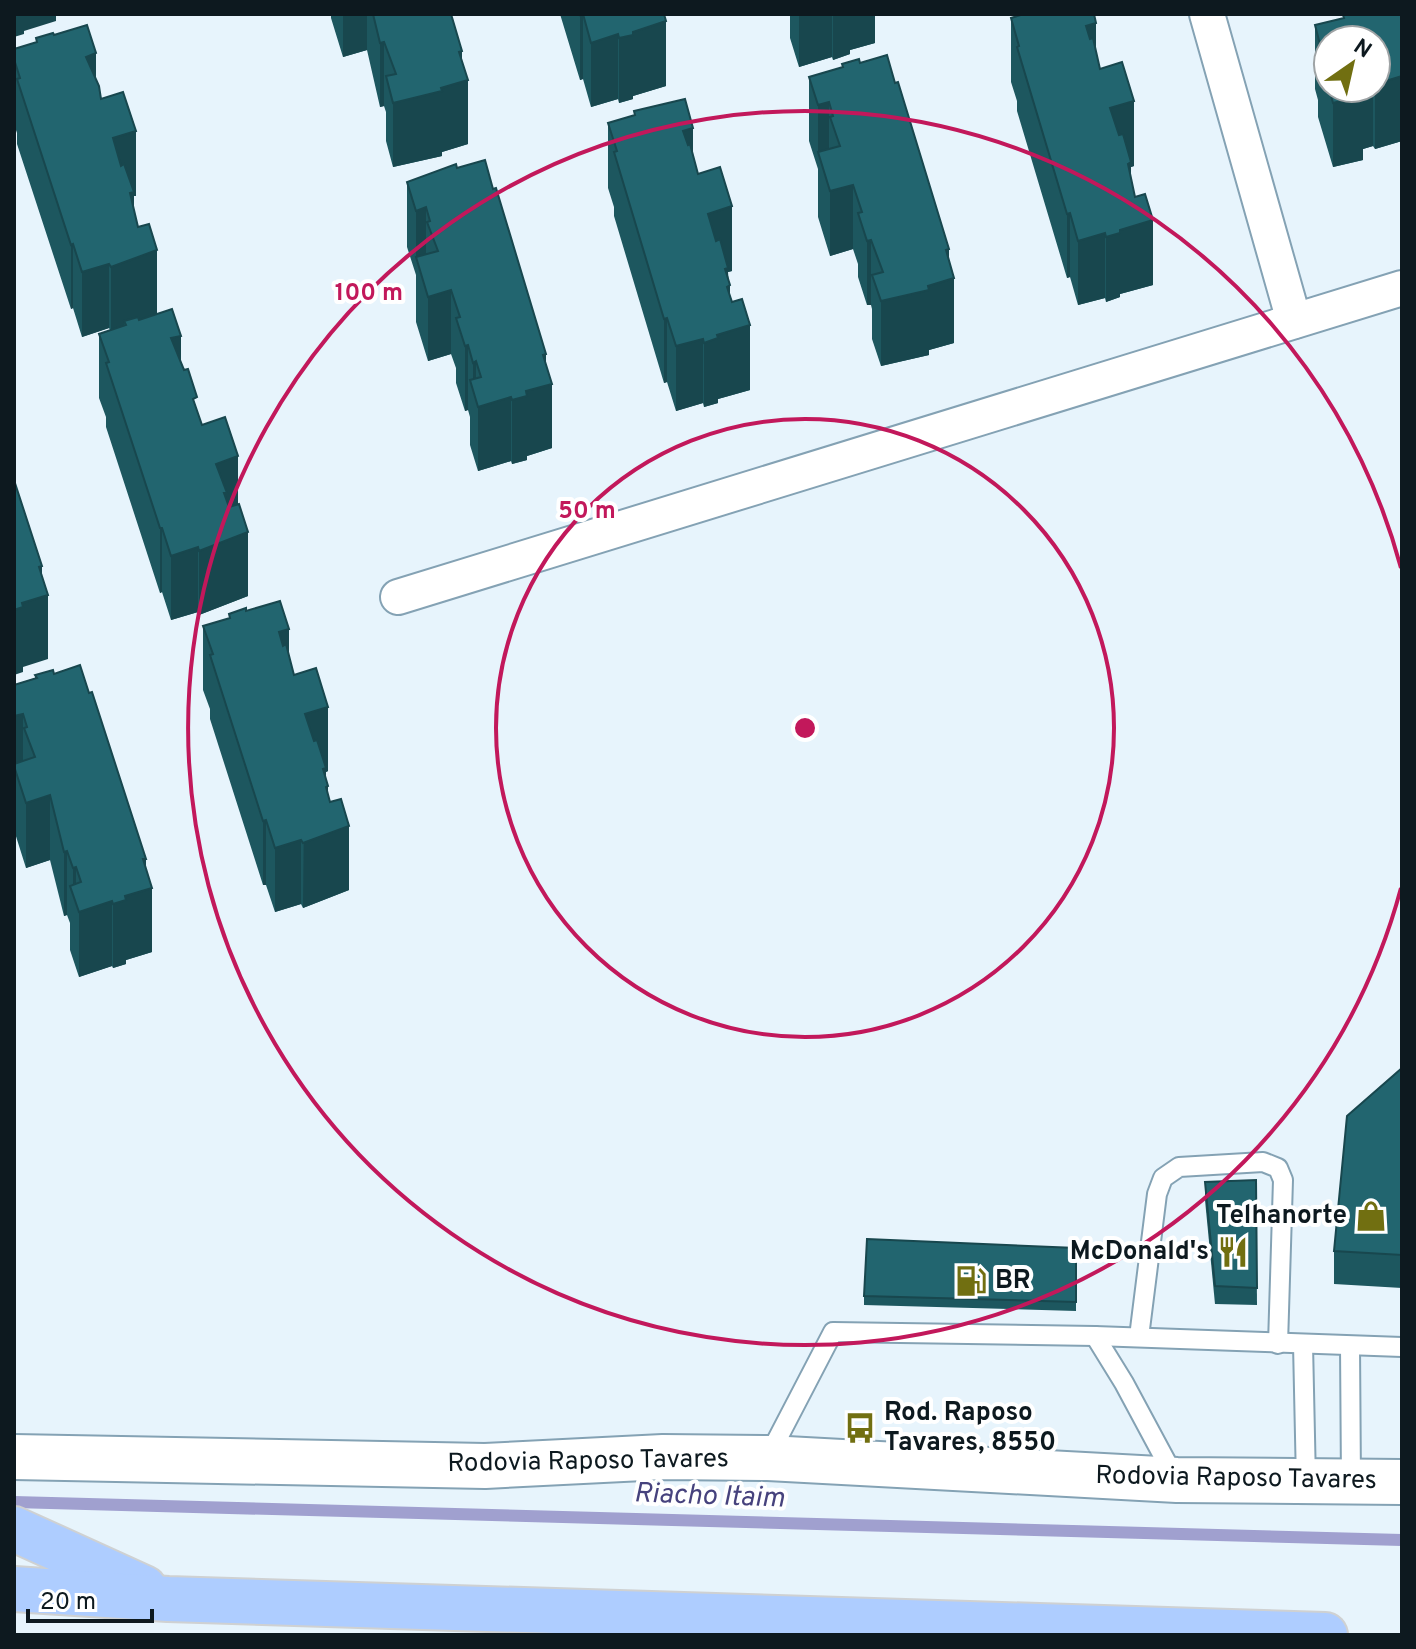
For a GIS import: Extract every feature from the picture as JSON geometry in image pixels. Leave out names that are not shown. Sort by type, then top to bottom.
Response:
[{"type":"highway","points":[[33,1537],[168,1599]]},
{"type":"highway","points":[[14,1589],[168,1599],[1325,1635]]},
{"type":"main road","name":"Rodovia Raposo Tavares","points":[[14,1457],[470,1466],[663,1457],[768,1458],[1177,1480],[1402,1482]]},
{"type":"street","points":[[1207,14],[1294,321]]},
{"type":"street","points":[[398,597],[1402,288]]},
{"type":"lane","points":[[1139,1337],[1157,1194],[1163,1178],[1179,1167],[1263,1162],[1278,1168],[1283,1180],[1278,1344]]},
{"type":"lane","points":[[768,1458],[833,1332],[1139,1337],[1402,1347]]},
{"type":"lane","points":[[1095,1336],[1177,1480]]},
{"type":"lane","points":[[1303,1344],[1306,1482]]},
{"type":"lane","points":[[1350,1346],[1351,1483]]},
{"type":"building","points":[[373,14],[451,14],[468,80],[441,88],[442,91],[393,103],[386,76],[396,74],[384,42],[380,43]]},
{"type":"building","points":[[583,14],[664,14],[666,21],[633,32],[633,35],[619,38],[618,34],[591,43]]},
{"type":"building","points":[[1024,14],[1094,14],[1096,23],[1086,26],[1090,39],[1093,38],[1100,69],[1122,62],[1134,101],[1110,108],[1119,135],[1123,134],[1131,162],[1128,164],[1135,197],[1145,194],[1153,220],[1106,237],[1105,233],[1078,241],[1017,47],[1011,18]]},
{"type":"building","points":[[1402,14],[1402,76],[1392,79],[1392,24],[1319,24],[1344,18],[1343,15]]},
{"type":"building","points":[[87,25],[96,53],[86,57],[99,86],[101,99],[123,92],[136,131],[113,138],[121,166],[124,164],[134,192],[130,193],[138,227],[149,224],[157,250],[111,267],[109,264],[82,272],[17,79],[20,78],[14,49],[37,42],[36,38]]},
{"type":"building","points":[[887,55],[949,249],[946,250],[954,278],[928,286],[929,290],[881,301],[872,275],[883,272],[871,240],[867,241],[853,185],[830,191],[818,152],[840,146],[830,117],[833,116],[829,102],[818,105],[809,77],[859,59],[860,63]]},
{"type":"building","points":[[685,99],[693,128],[683,131],[698,174],[720,167],[732,206],[708,214],[716,241],[720,239],[728,268],[725,269],[730,285],[727,287],[732,302],[742,299],[750,325],[717,335],[718,338],[704,343],[703,339],[676,346],[667,318],[664,319],[608,123],[635,115],[634,111]]},
{"type":"building","points":[[485,160],[546,354],[543,355],[552,384],[526,391],[527,396],[512,400],[511,397],[478,407],[470,380],[481,377],[468,345],[465,346],[451,290],[428,297],[416,257],[438,251],[427,222],[430,221],[426,207],[416,211],[407,182],[456,164],[457,168]]},
{"type":"building","points":[[172,309],[181,336],[171,338],[184,370],[188,369],[197,397],[193,399],[202,425],[225,417],[238,456],[216,464],[229,507],[239,504],[248,532],[199,551],[198,547],[171,556],[99,334],[126,325],[124,321],[138,317],[139,320]]},
{"type":"building","points":[[14,480],[42,566],[39,567],[48,595],[22,603],[23,607],[14,610]]},
{"type":"building","points":[[280,601],[289,629],[279,632],[283,646],[286,644],[294,675],[316,668],[328,707],[305,714],[326,768],[323,769],[330,802],[341,799],[349,826],[303,843],[301,840],[275,848],[266,820],[263,821],[203,626],[230,618],[229,614],[246,608],[246,611]]},
{"type":"building","points":[[80,665],[89,693],[92,692],[146,859],[143,859],[152,888],[125,896],[126,900],[113,904],[112,901],[79,912],[70,886],[81,882],[67,851],[64,852],[50,795],[26,803],[14,766],[35,757],[24,728],[27,727],[23,714],[14,716],[14,685],[37,678],[35,675],[53,670],[54,674]]},
{"type":"building","name":"Telhanorte","points":[[1402,1068],[1402,1255],[1334,1251],[1347,1116]]},
{"type":"building","name":"McDonald's","points":[[1256,1180],[1257,1288],[1215,1286],[1205,1182]]},
{"type":"building","name":"BR","points":[[867,1239],[1076,1248],[1076,1302],[864,1296]]},
{"type":"waterway","name":"Riacho Itaim","points":[[14,1502],[1402,1540]]},
{"type":"place","name":"Telhanorte","points":[[1371,1216]]},
{"type":"place","name":"McDonald's","points":[[1233,1252]]},
{"type":"place","name":"BR","points":[[971,1281]]},
{"type":"place","name":"Rod. Raposo Tavares, 8550","points":[[860,1428]]}]
